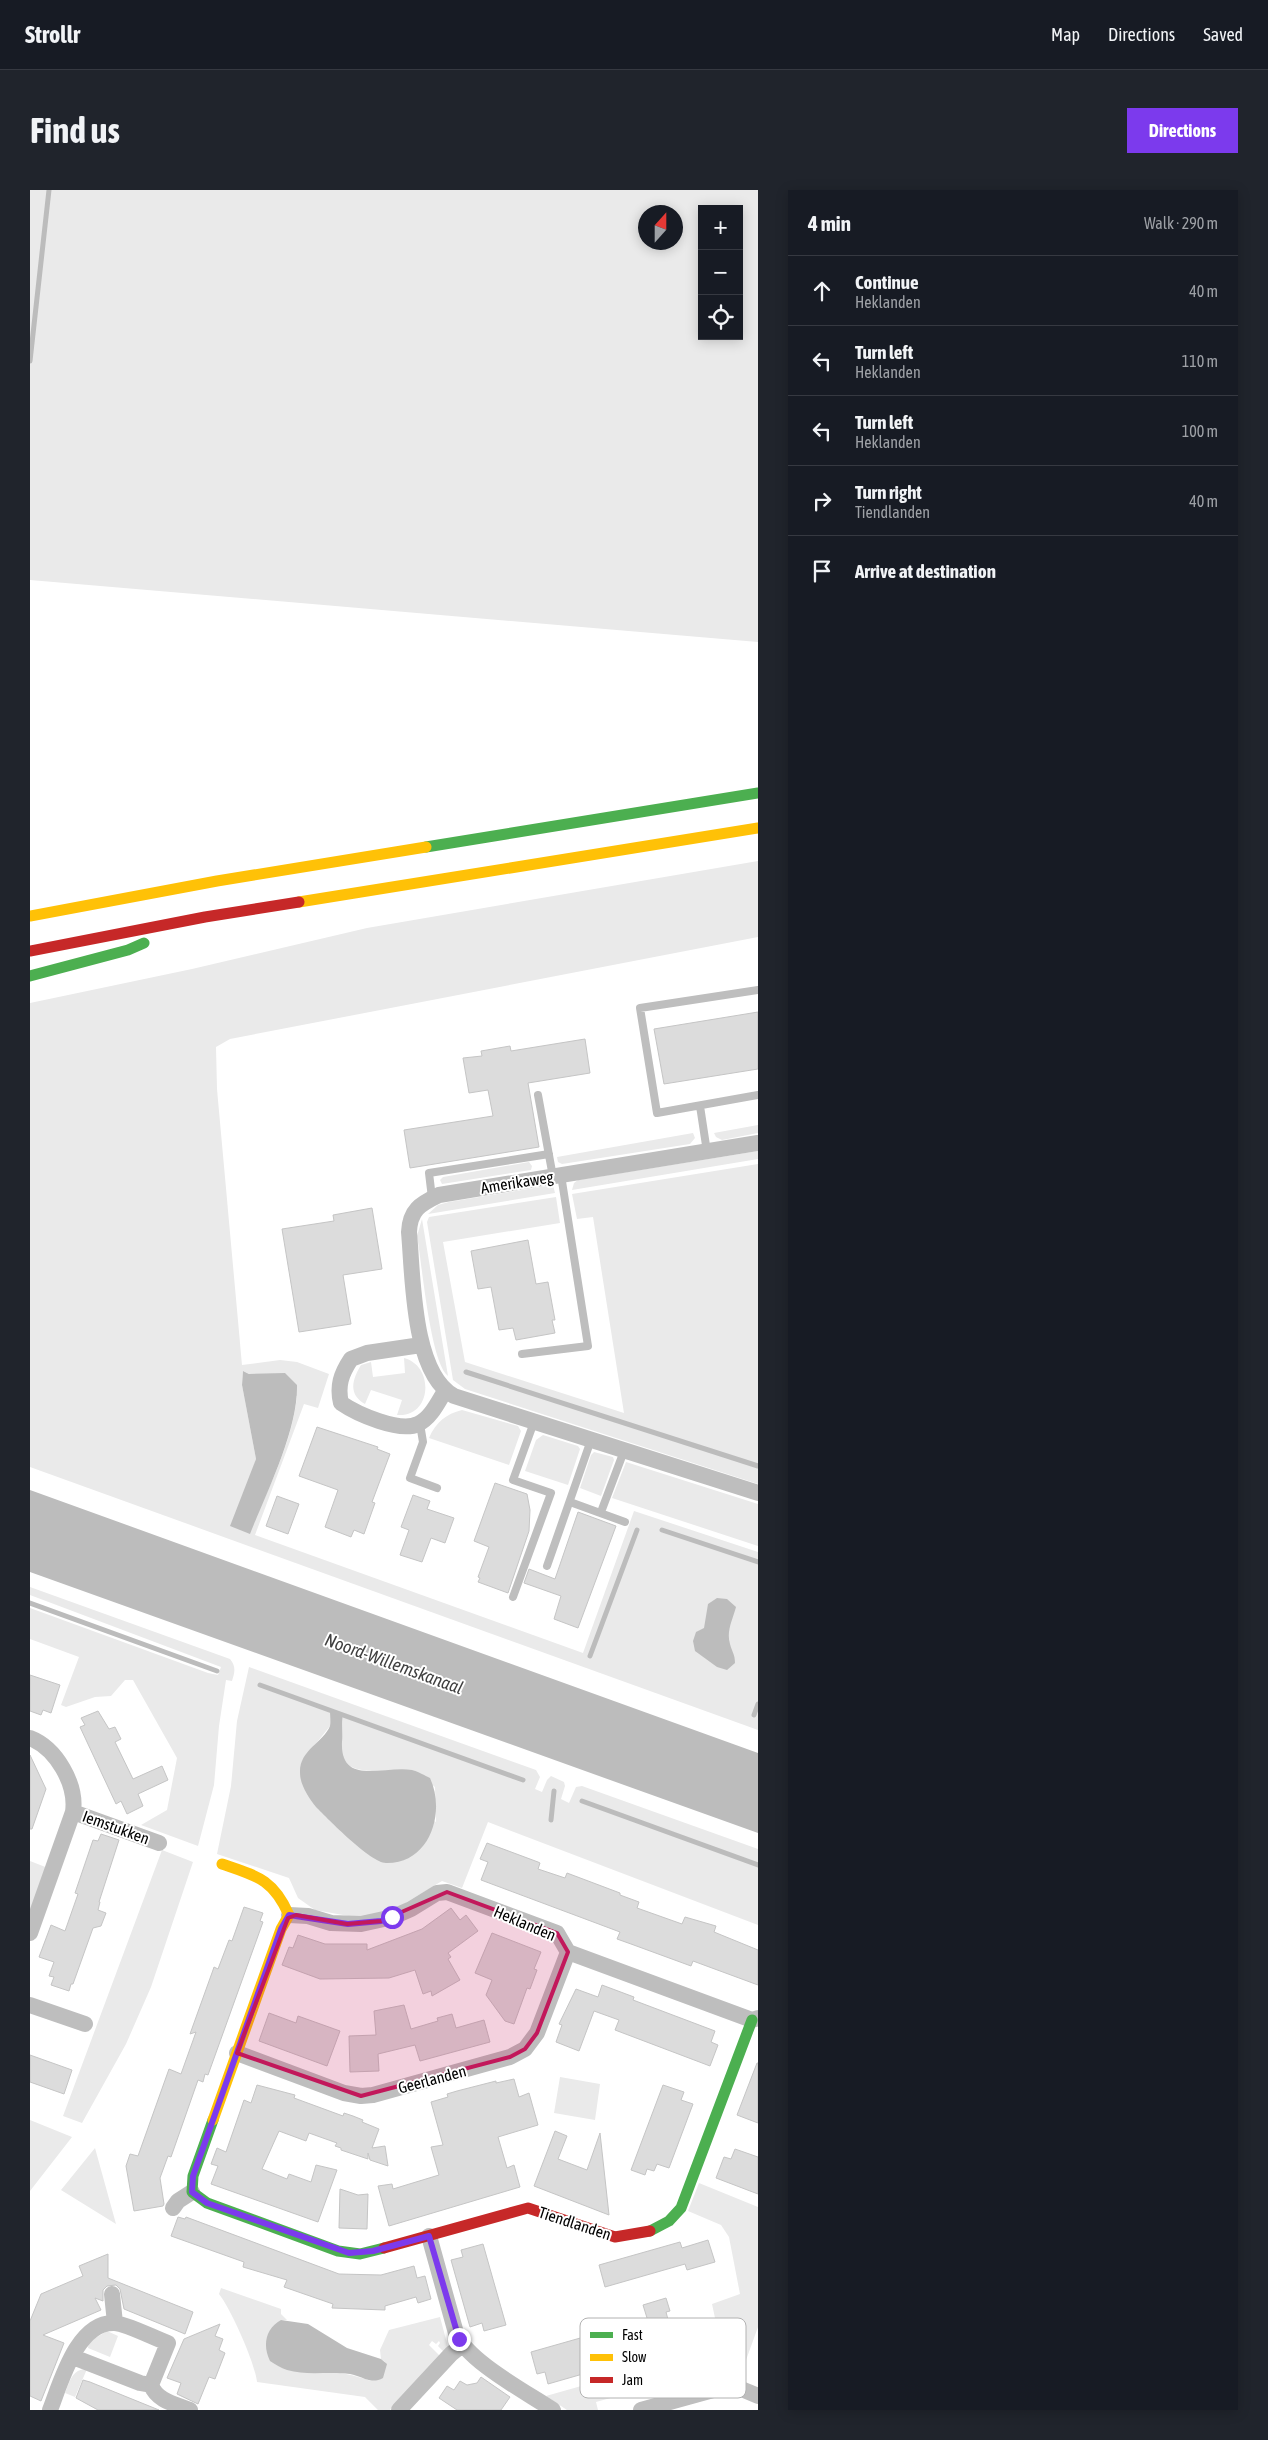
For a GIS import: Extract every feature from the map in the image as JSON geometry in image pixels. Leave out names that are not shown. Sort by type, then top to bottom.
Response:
[{"type":"main road","points":[[30,916],[216,880],[758,793]]},
{"type":"main road","points":[[30,951],[205,917],[758,828]]},
{"type":"main road","points":[[30,976],[128,950],[205,917]]},
{"type":"main road","points":[[222,1864],[275,1886],[283,1898],[289,1915],[281,1929],[193,2176],[192,2192],[207,2203],[349,2253],[373,2251],[429,2236]]},
{"type":"main road","name":"Tiendlanden","points":[[429,2236],[528,2208],[542,2211],[603,2235],[615,2237],[644,2231],[672,2220],[681,2208],[755,2019]]},
{"type":"street","name":"Amerikaweg","points":[[445,1392],[433,1376],[421,1345],[408,1232],[410,1218],[417,1208],[439,1195],[758,1143]]},
{"type":"street","points":[[421,1345],[367,1353],[351,1358],[343,1370],[338,1389],[341,1403],[359,1413],[398,1426],[411,1426],[420,1424],[428,1417],[445,1392],[758,1493]]},
{"type":"street","name":"Iemstukken","points":[[30,1738],[47,1746],[55,1756],[73,1793],[73,1812],[30,1933]]},
{"type":"street","name":"Iemstukken","points":[[73,1812],[159,1843]]},
{"type":"street","name":"Heklanden","points":[[289,1915],[308,1916],[330,1923],[360,1924],[392,1917],[416,1906],[437,1893],[447,1892],[557,1933],[568,1952],[755,2019]]},
{"type":"street","name":"Geerlanden","points":[[237,2053],[344,2093],[361,2096],[373,2095],[510,2058],[525,2049],[537,2033],[568,1952]]},
{"type":"street","points":[[30,2006],[85,2024]]},
{"type":"street","points":[[173,2208],[178,2201],[192,2192]]},
{"type":"street","points":[[429,2236],[456,2333],[462,2346],[477,2359],[553,2410]]},
{"type":"street","points":[[112,2294],[115,2323]]},
{"type":"street","points":[[50,2410],[84,2336],[105,2325],[115,2323],[168,2343],[151,2385],[154,2393],[161,2398],[190,2410]]},
{"type":"street","points":[[399,2410],[451,2354],[462,2346]]},
{"type":"street","points":[[73,2357],[140,2383],[151,2385]]},
{"type":"street","points":[[746,2391],[758,2396]]},
{"type":"street","points":[[641,2410],[684,2398]]},
{"type":"lane","points":[[758,990],[640,1008],[657,1113],[758,1095]]},
{"type":"lane","points":[[522,1354],[588,1346],[557,1176],[549,1154],[538,1095]]},
{"type":"lane","points":[[700,1106],[707,1152]]},
{"type":"lane","points":[[432,1198],[429,1173],[549,1154]]},
{"type":"lane","points":[[513,1597],[551,1493],[513,1480],[534,1422]]},
{"type":"lane","points":[[420,1424],[423,1442],[410,1478],[437,1488]]},
{"type":"lane","points":[[547,1566],[591,1440]]},
{"type":"lane","points":[[600,1512],[624,1451]]},
{"type":"lane","points":[[570,1502],[625,1522]]},
{"type":"highlighted area","points":[[447,1892],[557,1933],[568,1952],[537,2033],[525,2049],[510,2057],[361,2096],[237,2053],[288,1918],[296,1915],[347,1924],[381,1921]]},
{"type":"shaded area","points":[[30,190],[758,190],[758,642],[30,580]]},
{"type":"shaded area","points":[[758,861],[758,937],[230,1039],[216,1047],[217,1089],[242,1365],[280,1360],[297,1362],[329,1374],[318,1408],[304,1404],[255,1535],[583,1653],[634,1511],[758,1552],[758,1730],[30,1467],[30,1003],[192,969],[367,928]],"holes":[[[243,1371],[297,1396],[285,1449],[249,1533],[253,1469],[256,1459],[242,1385]]]},
{"type":"shaded area","points":[[758,1125],[758,1133],[722,1140],[716,1137],[714,1133]]},
{"type":"shaded area","points":[[693,1133],[695,1138],[690,1144],[562,1164],[558,1162],[557,1157]]},
{"type":"shaded area","points":[[758,1151],[758,1159],[572,1190],[574,1183],[578,1180]]},
{"type":"shaded area","points":[[529,1162],[532,1166],[531,1170],[442,1184],[440,1180],[443,1177]]},
{"type":"shaded area","points":[[758,1164],[758,1484],[465,1389],[453,1380],[427,1222],[429,1217],[556,1197],[560,1223],[443,1242],[465,1362],[624,1413],[593,1217],[577,1219],[572,1194]]},
{"type":"shaded area","points":[[553,1185],[555,1193],[428,1214],[438,1205],[449,1202]]},
{"type":"shaded area","points":[[422,1219],[448,1376],[436,1352],[428,1311],[417,1236]]},
{"type":"shaded area","points":[[404,1358],[414,1363],[421,1371],[425,1380],[423,1400],[417,1408],[409,1414],[397,1415],[402,1400],[371,1390],[365,1404],[356,1396],[353,1386],[355,1376],[361,1365],[371,1362],[373,1377],[405,1373]]},
{"type":"shaded area","points":[[462,1410],[518,1426],[521,1431],[509,1465],[429,1438],[435,1427],[442,1420]]},
{"type":"shaded area","points":[[543,1435],[578,1446],[580,1449],[568,1485],[525,1471],[536,1440]]},
{"type":"shaded area","points":[[594,1452],[613,1457],[614,1460],[601,1496],[580,1488],[591,1455]]},
{"type":"shaded area","points":[[626,1462],[758,1504],[758,1546],[612,1498]]},
{"type":"shaded area","points":[[30,1587],[230,1659],[232,1662],[234,1672],[232,1681],[226,1680],[219,1726],[214,1785],[198,1846],[141,1825],[167,1810],[177,1758],[133,1680],[125,1680],[111,1696],[95,1697],[66,1707],[61,1705],[79,1657],[30,1639],[30,1608],[208,1673],[218,1675],[221,1667],[30,1595]]},
{"type":"shaded area","points":[[249,1667],[536,1770],[540,1777],[535,1789],[542,1792],[547,1780],[551,1776],[564,1782],[565,1786],[561,1799],[569,1803],[576,1787],[582,1786],[758,1849],[758,1925],[488,1822],[462,1888],[442,1881],[397,1908],[360,1918],[315,1910],[298,1898],[289,1878],[217,1854],[231,1786],[237,1721]],"holes":[[[342,1722],[341,1742],[345,1761],[350,1766],[366,1771],[414,1770],[435,1787],[436,1822],[302,1761],[330,1726]]]},
{"type":"shaded area","points":[[162,1850],[193,1862],[151,1987],[126,2044],[82,2123],[63,2116]]},
{"type":"shaded area","points":[[30,1861],[48,1868],[30,1920]]},
{"type":"shaded area","points":[[560,2077],[600,2084],[595,2120],[554,2113]]},
{"type":"shaded area","points":[[30,2120],[72,2137],[30,2191]]},
{"type":"shaded area","points":[[95,2148],[116,2224],[61,2190]]},
{"type":"shaded area","points":[[699,2183],[758,2207],[758,2327],[746,2360],[746,2318],[715,2318],[712,2304],[740,2294],[729,2237],[721,2225],[688,2211]]},
{"type":"shaded area","points":[[221,2288],[281,2309],[281,2314],[287,2320],[281,2320],[313,2372],[356,2376],[371,2381],[385,2362],[381,2359],[380,2350],[389,2330],[440,2317],[448,2347],[444,2352],[438,2346],[439,2341],[436,2344],[432,2341],[429,2345],[440,2356],[390,2410],[378,2410],[365,2397],[257,2382],[252,2362],[242,2337],[230,2311],[219,2294]]},
{"type":"shaded area","points":[[107,2331],[118,2336],[110,2357],[88,2348],[89,2342]]},
{"type":"shaded area","points":[[87,2369],[75,2397],[65,2393],[75,2373]]},
{"type":"shaded area","points":[[580,2386],[580,2398],[610,2398],[596,2402],[598,2410],[567,2410],[546,2396]]},
{"type":"water","points":[[243,1371],[249,1374],[285,1373],[297,1385],[296,1403],[287,1441],[250,1534],[230,1526],[256,1459],[242,1385]]},
{"type":"water","name":"Noord-Willemskanaal","points":[[30,1490],[758,1753],[758,1833],[30,1572]]},
{"type":"water","points":[[717,1598],[727,1599],[736,1607],[729,1634],[735,1663],[727,1670],[717,1667],[695,1651],[693,1641],[696,1632],[704,1628],[708,1604]]},
{"type":"water","points":[[330,1711],[343,1714],[343,1756],[348,1765],[366,1771],[412,1770],[430,1778],[435,1791],[435,1820],[431,1834],[414,1855],[401,1861],[386,1863],[370,1856],[339,1830],[316,1807],[303,1787],[300,1773],[303,1758],[327,1732],[330,1726]]},
{"type":"water","points":[[281,2320],[308,2324],[347,2348],[381,2359],[387,2364],[383,2378],[374,2381],[350,2374],[302,2373],[278,2366],[270,2361],[266,2343],[269,2332]]},
{"type":"building","points":[[758,1012],[758,1069],[664,1084],[654,1029]]},
{"type":"building","points":[[585,1039],[590,1073],[528,1083],[539,1147],[410,1168],[404,1130],[493,1116],[488,1090],[469,1093],[463,1058],[482,1056],[481,1051],[510,1046],[511,1051]]},
{"type":"building","points":[[372,1208],[382,1269],[343,1275],[351,1324],[299,1332],[282,1229],[334,1221],[333,1215]]},
{"type":"building","points":[[528,1240],[536,1284],[548,1282],[555,1320],[552,1320],[555,1333],[516,1340],[513,1328],[499,1330],[491,1287],[478,1289],[471,1251]]},
{"type":"building","points":[[317,1427],[378,1447],[377,1449],[390,1454],[372,1502],[375,1503],[364,1534],[354,1530],[351,1537],[325,1527],[338,1490],[299,1476]]},
{"type":"building","points":[[495,1483],[527,1494],[530,1510],[529,1531],[508,1593],[478,1582],[489,1547],[474,1541]]},
{"type":"building","points":[[413,1495],[430,1501],[427,1509],[454,1518],[445,1543],[431,1538],[422,1562],[400,1555],[409,1530],[401,1527]]},
{"type":"building","points":[[277,1496],[299,1504],[288,1534],[266,1526]]},
{"type":"building","points":[[578,1512],[616,1526],[578,1628],[554,1619],[561,1596],[524,1583],[529,1569],[555,1579]]},
{"type":"building","points":[[30,1675],[60,1685],[51,1713],[43,1710],[41,1715],[30,1711]]},
{"type":"building","points":[[98,1711],[109,1729],[115,1727],[121,1739],[115,1742],[133,1779],[162,1766],[168,1780],[138,1794],[143,1806],[127,1814],[121,1801],[116,1804],[80,1727],[85,1725],[81,1718]]},
{"type":"building","points":[[30,1755],[46,1789],[32,1829],[30,1829]]},
{"type":"building","points":[[101,1834],[119,1840],[99,1902],[98,1910],[106,1913],[101,1926],[93,1928],[69,1991],[51,1985],[54,1977],[49,1976],[54,1962],[39,1957],[51,1925],[65,1931],[78,1894],[75,1893],[93,1840],[98,1841]]},
{"type":"building","points":[[487,1843],[540,1863],[538,1869],[565,1878],[567,1873],[620,1893],[620,1895],[639,1902],[637,1908],[682,1924],[685,1917],[716,1926],[714,1932],[758,1950],[758,1985],[693,1961],[691,1966],[617,1939],[620,1932],[481,1880],[488,1862],[480,1859]]},
{"type":"building","points":[[244,1907],[263,1913],[260,1921],[263,1922],[208,2075],[205,2074],[203,2082],[198,2080],[171,2157],[168,2156],[160,2178],[164,2204],[163,2206],[134,2211],[126,2166],[130,2154],[138,2156],[169,2069],[181,2074],[196,2032],[190,2034],[214,1967],[218,1969],[229,1940],[232,1941]]},
{"type":"building","points":[[451,1908],[460,1920],[466,1915],[478,1931],[448,1953],[451,1957],[448,1959],[460,1980],[432,1996],[431,1991],[423,1994],[415,1970],[389,1978],[320,1979],[282,1965],[289,1947],[293,1948],[298,1935],[325,1944],[367,1944],[367,1950],[422,1929]]},
{"type":"building","points":[[492,1933],[541,1952],[534,1969],[537,1970],[530,1989],[527,1988],[514,2024],[505,2021],[486,1995],[492,1980],[475,1973]]},
{"type":"building","points":[[602,1985],[634,1997],[633,2000],[715,2031],[711,2042],[718,2045],[710,2066],[615,2030],[619,2020],[594,2011],[579,2051],[556,2042],[562,2025],[559,2024],[576,1989],[598,1997]]},
{"type":"building","points":[[404,2005],[411,2029],[438,2021],[437,2018],[452,2014],[456,2028],[484,2020],[490,2042],[420,2061],[415,2045],[378,2054],[379,2071],[350,2072],[349,2036],[376,2035],[374,2011]]},
{"type":"building","points":[[269,2013],[296,2023],[298,2016],[340,2031],[327,2066],[259,2041]]},
{"type":"building","points":[[30,2055],[72,2070],[64,2094],[30,2082]]},
{"type":"building","points":[[758,2063],[758,2123],[737,2115]]},
{"type":"building","points":[[514,2079],[519,2097],[529,2093],[538,2125],[498,2137],[507,2168],[514,2165],[520,2187],[389,2226],[378,2186],[392,2184],[393,2189],[439,2175],[431,2147],[443,2145],[431,2102],[448,2097],[447,2094],[457,2091],[496,2081],[496,2083]]},
{"type":"building","points":[[257,2085],[295,2095],[294,2098],[343,2116],[344,2113],[353,2116],[379,2129],[372,2148],[385,2146],[388,2166],[370,2160],[368,2153],[368,2159],[341,2150],[341,2148],[335,2146],[337,2143],[309,2133],[306,2141],[279,2131],[262,2169],[287,2179],[289,2174],[311,2182],[316,2165],[337,2170],[318,2222],[211,2184],[218,2166],[211,2164],[217,2148],[226,2152],[244,2100],[251,2103]]},
{"type":"building","points":[[663,2085],[684,2092],[681,2100],[693,2104],[669,2168],[657,2164],[654,2171],[647,2169],[645,2175],[631,2170]]},
{"type":"building","points":[[555,2131],[567,2136],[558,2159],[587,2170],[600,2133],[609,2215],[534,2186]]},
{"type":"building","points":[[735,2149],[758,2157],[758,2194],[716,2178],[724,2157],[731,2159]]},
{"type":"building","points":[[340,2189],[358,2195],[368,2194],[367,2229],[339,2228]]},
{"type":"building","points":[[178,2217],[185,2219],[186,2217],[339,2274],[381,2275],[414,2266],[417,2278],[425,2276],[431,2299],[418,2303],[416,2297],[385,2306],[385,2310],[332,2308],[333,2304],[284,2287],[287,2280],[243,2267],[244,2262],[171,2236]]},
{"type":"building","points":[[708,2240],[715,2262],[687,2270],[685,2264],[605,2287],[599,2265],[680,2242],[682,2248]]},
{"type":"building","points":[[483,2244],[506,2325],[484,2331],[482,2323],[470,2327],[451,2260],[463,2257],[461,2250]]},
{"type":"building","points":[[108,2254],[108,2278],[193,2312],[185,2334],[124,2309],[120,2289],[116,2285],[107,2286],[103,2290],[103,2301],[95,2298],[101,2310],[43,2335],[64,2343],[41,2401],[30,2396],[30,2321],[41,2294],[83,2276],[79,2266]]},
{"type":"building","points":[[666,2298],[670,2311],[666,2312],[668,2318],[647,2318],[643,2305]]},
{"type":"building","points":[[220,2324],[215,2336],[223,2339],[219,2350],[225,2353],[215,2379],[209,2377],[198,2404],[177,2394],[181,2383],[167,2378],[184,2339]]},
{"type":"building","points":[[580,2338],[580,2375],[548,2384],[545,2372],[537,2374],[531,2352]]},
{"type":"building","points":[[481,2377],[510,2397],[501,2410],[457,2410],[439,2398],[447,2386],[454,2390],[460,2381],[467,2385],[477,2383]]},
{"type":"building","points":[[83,2380],[159,2410],[98,2410],[76,2398]]},
{"type":"waterway","points":[[30,361],[49,190]]},
{"type":"waterway","points":[[466,1372],[758,1466]]},
{"type":"waterway","points":[[590,1656],[637,1530]]},
{"type":"waterway","points":[[662,1530],[758,1562]]},
{"type":"waterway","points":[[30,1603],[217,1671]]},
{"type":"waterway","points":[[260,1685],[523,1780]]},
{"type":"waterway","points":[[754,1715],[758,1704]]},
{"type":"waterway","points":[[551,1820],[554,1791]]},
{"type":"waterway","points":[[582,1801],[758,1865]]},
{"type":"traffic: fast","points":[[426,847],[758,793]]},
{"type":"traffic: fast","points":[[30,976],[128,950],[144,943]]},
{"type":"traffic: fast","points":[[650,2231],[669,2221],[681,2208],[752,2020]]},
{"type":"traffic: fast","points":[[213,2120],[193,2176],[192,2192],[207,2203],[338,2251],[360,2254],[384,2248]]},
{"type":"traffic: slow","points":[[299,902],[758,828]]},
{"type":"traffic: slow","points":[[30,916],[217,881],[426,847]]},
{"type":"traffic: slow","points":[[213,2120],[281,1929],[289,1915],[277,1894],[263,1880],[222,1864]]},
{"type":"traffic: jam","points":[[30,951],[205,917],[299,902]]},
{"type":"traffic: jam","points":[[384,2248],[528,2208],[615,2237],[650,2231]]},
{"type":"route","points":[[392,1917],[381,1921],[348,1924],[330,1923],[308,1916],[289,1915],[281,1929],[211,2124],[191,2183],[192,2192],[207,2203],[349,2253],[360,2254],[429,2236],[459,2339]]}]
